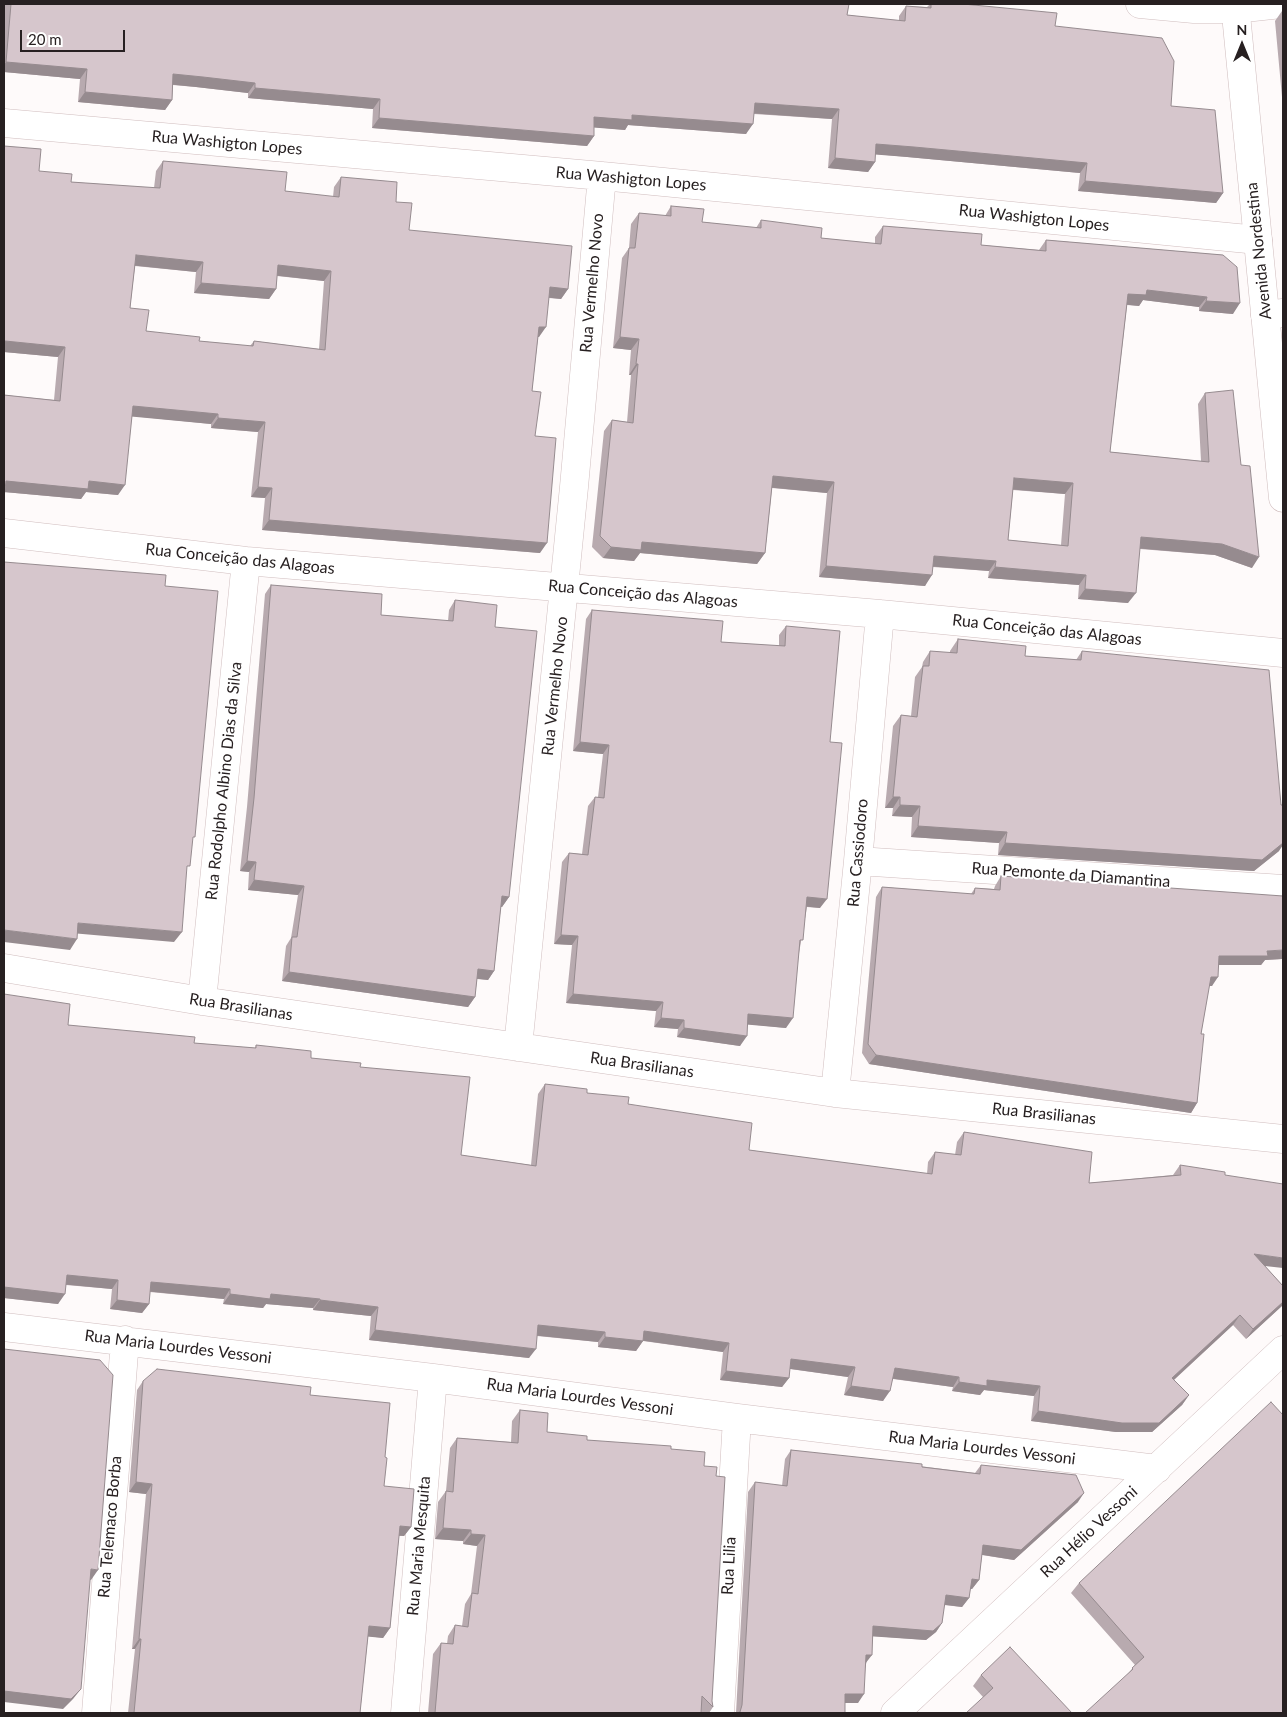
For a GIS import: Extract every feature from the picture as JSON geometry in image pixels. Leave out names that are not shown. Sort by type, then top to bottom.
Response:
[{"type":"street","points":[[1140,4],[1194,8],[1281,4]]},
{"type":"street","name":"Avenida Nordestina","points":[[1235,6],[1258,240],[1274,314],[1283,498]]},
{"type":"street","name":"Rua Washigton Lopes","points":[[4,123],[602,176],[1258,240]]},
{"type":"street","name":"Rua Vermelho Novo","points":[[518,1048],[564,587],[602,176]]},
{"type":"street","name":"Rua Conceição das Alagoas","points":[[4,533],[246,561],[880,614],[1283,653]]},
{"type":"street","name":"Rua Rodolpho Albino Dias da Silva","points":[[202,1001],[246,561]]},
{"type":"street","name":"Rua Cassiodoro","points":[[835,1093],[880,614]]},
{"type":"street","name":"Rua Pemonte da Diamantina","points":[[858,861],[1283,889]]},
{"type":"street","name":"Rua Brasilianas","points":[[4,968],[202,1001],[835,1093],[1283,1139]]},
{"type":"street","name":"Rua Maria Lourdes Vessoni","points":[[4,1327],[125,1340],[1157,1469]]},
{"type":"street","name":"Rua Telemaco Borba","points":[[96,1713],[125,1340]]},
{"type":"street","name":"Rua Hélio Vessoni","points":[[895,1713],[1283,1350]]},
{"type":"street","name":"Rua Maria Mesquita","points":[[405,1713],[432,1378]]},
{"type":"street","name":"Rua Lilia","points":[[720,1713],[737,1418]]},
{"type":"building","points":[[11,4],[849,4],[847,15],[905,21],[906,6],[931,8],[931,4],[963,4],[1057,13],[1055,26],[1162,38],[1174,61],[1171,106],[1215,110],[1223,193],[1085,181],[1087,163],[914,147],[876,144],[875,162],[835,158],[839,109],[755,103],[753,124],[632,115],[632,120],[594,117],[594,136],[379,118],[380,99],[255,88],[255,83],[173,74],[172,100],[85,92],[87,69],[6,62]]},
{"type":"building","points":[[4,146],[41,149],[39,171],[72,174],[71,182],[160,188],[163,161],[287,172],[285,191],[339,197],[341,177],[397,182],[396,202],[412,203],[409,230],[572,246],[568,289],[550,287],[546,327],[539,327],[532,391],[541,392],[535,436],[556,438],[547,543],[269,520],[272,488],[258,487],[265,422],[218,418],[218,414],[133,406],[125,485],[89,481],[88,489],[6,481],[4,498],[4,395],[60,401],[65,347],[5,341],[4,355]],"holes":[[[136,255],[203,262],[201,283],[276,289],[278,265],[331,271],[325,350],[254,341],[253,346],[199,341],[200,337],[146,331],[149,310],[130,308]]]},
{"type":"building","points":[[671,206],[704,209],[702,222],[761,228],[761,220],[822,228],[821,238],[881,244],[883,226],[982,234],[981,245],[1046,251],[1046,240],[1223,255],[1237,267],[1240,303],[1206,301],[1207,297],[1147,290],[1146,295],[1128,294],[1110,452],[1209,462],[1205,393],[1233,390],[1241,465],[1250,466],[1259,557],[1222,544],[1141,537],[1136,593],[1085,589],[1086,575],[995,567],[996,561],[934,556],[932,575],[826,566],[834,482],[773,476],[765,553],[642,542],[641,550],[611,547],[600,536],[612,420],[633,423],[638,364],[636,364],[639,339],[620,337],[629,248],[635,248],[639,213],[671,216]],"holes":[[[1014,478],[1073,483],[1068,546],[1008,540]]]},
{"type":"building","points":[[4,562],[166,575],[165,586],[218,591],[195,837],[193,837],[190,866],[187,866],[182,932],[78,923],[77,939],[4,930]]},
{"type":"building","points":[[271,585],[382,594],[381,615],[453,621],[455,600],[497,605],[495,627],[537,631],[509,897],[502,896],[494,971],[478,969],[475,997],[289,972],[292,937],[297,937],[304,886],[254,880],[256,862],[247,861],[254,798]]},
{"type":"building","points":[[592,610],[723,621],[721,642],[785,646],[786,626],[840,631],[830,742],[842,743],[827,899],[807,897],[803,940],[800,940],[793,1018],[748,1014],[747,1036],[684,1028],[684,1020],[661,1018],[663,1002],[573,994],[578,936],[561,935],[569,853],[588,855],[595,797],[604,798],[609,745],[580,742]]},
{"type":"building","points":[[958,639],[1026,646],[1025,656],[1081,660],[1082,651],[1269,670],[1281,805],[1283,805],[1283,843],[1262,860],[1005,843],[1007,832],[918,826],[920,806],[900,805],[900,797],[893,797],[901,715],[917,717],[923,666],[929,666],[930,651],[957,653]]},
{"type":"building","points":[[1001,876],[1283,896],[1283,950],[1267,951],[1268,956],[1219,956],[1218,977],[1211,977],[1201,1034],[1204,1034],[1197,1103],[876,1055],[868,1044],[882,887],[974,894],[975,888],[1000,890]]},
{"type":"building","points":[[4,994],[70,1004],[68,1025],[195,1037],[194,1043],[256,1048],[256,1045],[311,1051],[311,1058],[361,1063],[360,1067],[470,1077],[461,1155],[536,1166],[545,1084],[587,1089],[587,1093],[629,1097],[628,1104],[752,1123],[749,1150],[932,1174],[935,1152],[961,1155],[964,1132],[1092,1152],[1089,1183],[1181,1175],[1180,1165],[1225,1172],[1225,1175],[1283,1184],[1283,1258],[1254,1254],[1283,1286],[1283,1302],[1253,1329],[1240,1315],[1172,1378],[1189,1395],[1159,1423],[1122,1423],[1038,1411],[1040,1386],[987,1380],[987,1386],[959,1382],[959,1377],[895,1368],[890,1391],[851,1386],[855,1367],[791,1359],[789,1378],[726,1371],[729,1343],[644,1331],[643,1341],[605,1337],[605,1332],[538,1325],[536,1349],[375,1330],[378,1307],[320,1299],[271,1294],[270,1299],[230,1294],[230,1289],[151,1282],[149,1304],[117,1300],[118,1280],[67,1275],[65,1294],[4,1287]]},
{"type":"building","points":[[4,1349],[100,1360],[113,1375],[98,1570],[91,1569],[81,1689],[71,1699],[4,1691]]},
{"type":"building","points":[[157,1369],[311,1387],[310,1395],[390,1403],[384,1486],[414,1489],[411,1527],[400,1526],[390,1628],[369,1626],[360,1713],[134,1713],[152,1484],[136,1482],[143,1381]]},
{"type":"building","points":[[1271,1402],[1283,1415],[1283,1713],[1085,1713],[1144,1657],[1079,1583]]},
{"type":"building","points":[[520,1410],[548,1413],[547,1432],[587,1436],[587,1440],[671,1446],[671,1449],[705,1452],[704,1466],[717,1467],[716,1476],[725,1477],[713,1707],[702,1696],[701,1713],[435,1713],[441,1643],[453,1644],[455,1625],[468,1627],[472,1593],[478,1594],[485,1535],[471,1534],[471,1530],[443,1528],[446,1491],[453,1492],[457,1438],[518,1443]]},
{"type":"building","points":[[791,1450],[922,1464],[922,1467],[980,1474],[981,1465],[1076,1475],[1084,1493],[1021,1550],[983,1545],[979,1580],[972,1579],[969,1598],[946,1595],[942,1623],[933,1631],[873,1626],[872,1655],[866,1655],[864,1694],[845,1694],[845,1713],[738,1713],[742,1705],[755,1482],[787,1486]]},
{"type":"building","points":[[1010,1647],[1072,1713],[966,1713],[993,1688],[981,1675]]}]
